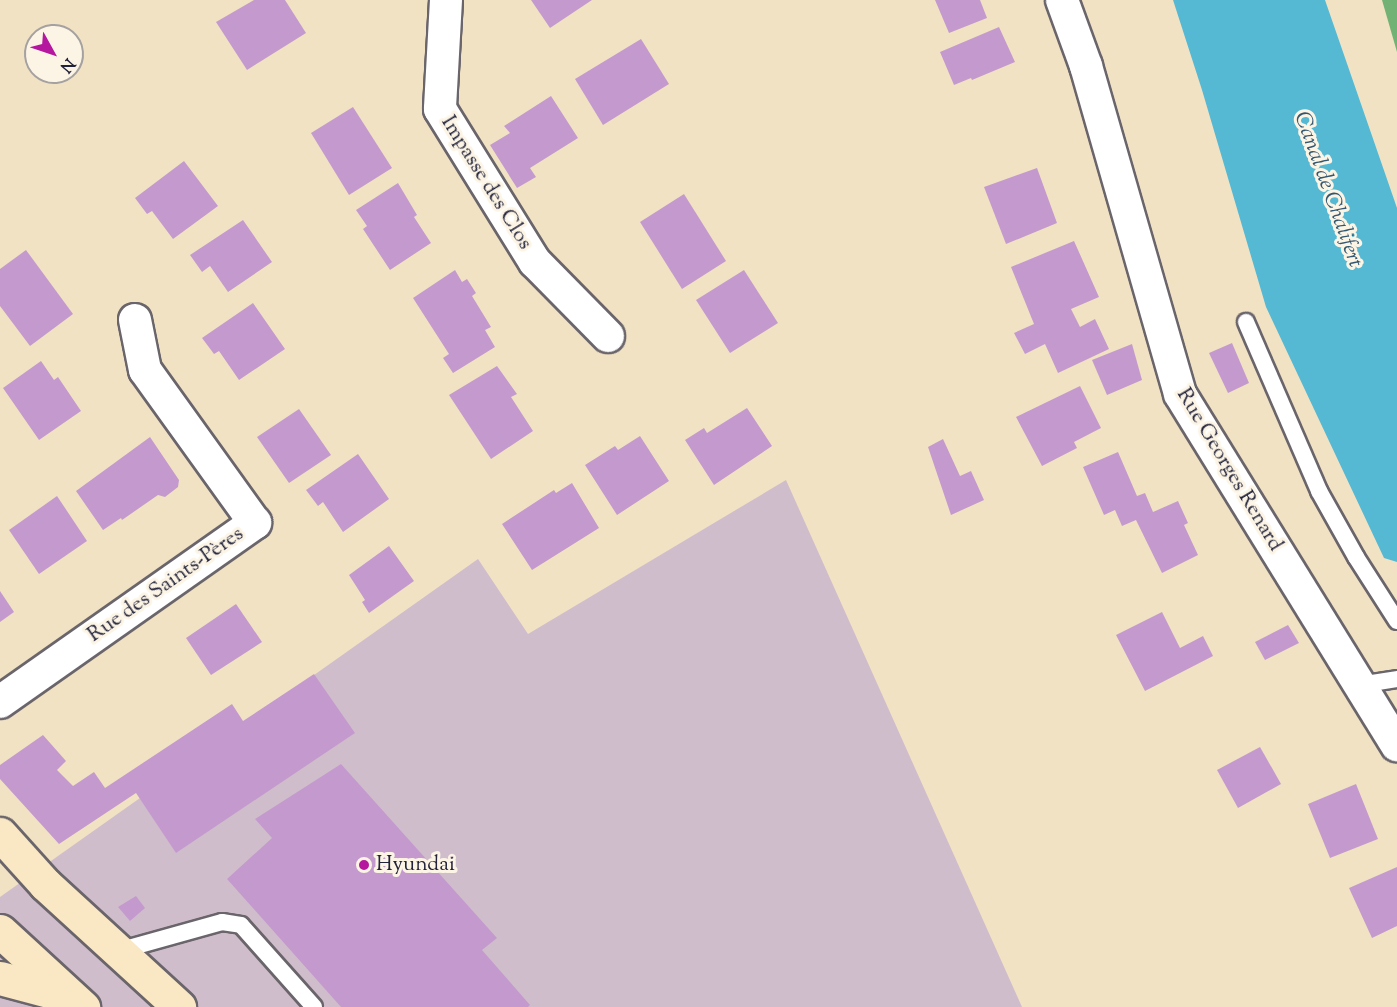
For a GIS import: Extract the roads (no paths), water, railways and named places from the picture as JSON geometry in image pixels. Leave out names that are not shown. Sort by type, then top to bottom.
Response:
[{"type":"main road","points":[[0,834],[45,884],[179,1007]]},
{"type":"main road","points":[[0,932],[77,1002]]},
{"type":"main road","points":[[0,978],[77,1002]]},
{"type":"street","name":"Impasse des Clos","points":[[446,0],[440,109],[535,262],[608,336]]},
{"type":"street","name":"Rue Georges Renard","points":[[1062,0],[1086,66],[1180,393],[1397,745]]},
{"type":"street","name":"Rue des Saints-Pères","points":[[0,702],[255,523],[145,370],[135,320]]},
{"type":"lane","points":[[1246,322],[1319,491],[1356,557],[1397,621]]},
{"type":"lane","points":[[1359,685],[1397,679]]},
{"type":"lane","points":[[118,951],[222,922],[241,925],[314,1007]]},
{"type":"water","name":"Canal de Chalifert","points":[[1173,0],[1325,0],[1397,208],[1397,562],[1384,558],[1266,307]]},
{"type":"place","name":"Hyundai","points":[[364,865]]}]
